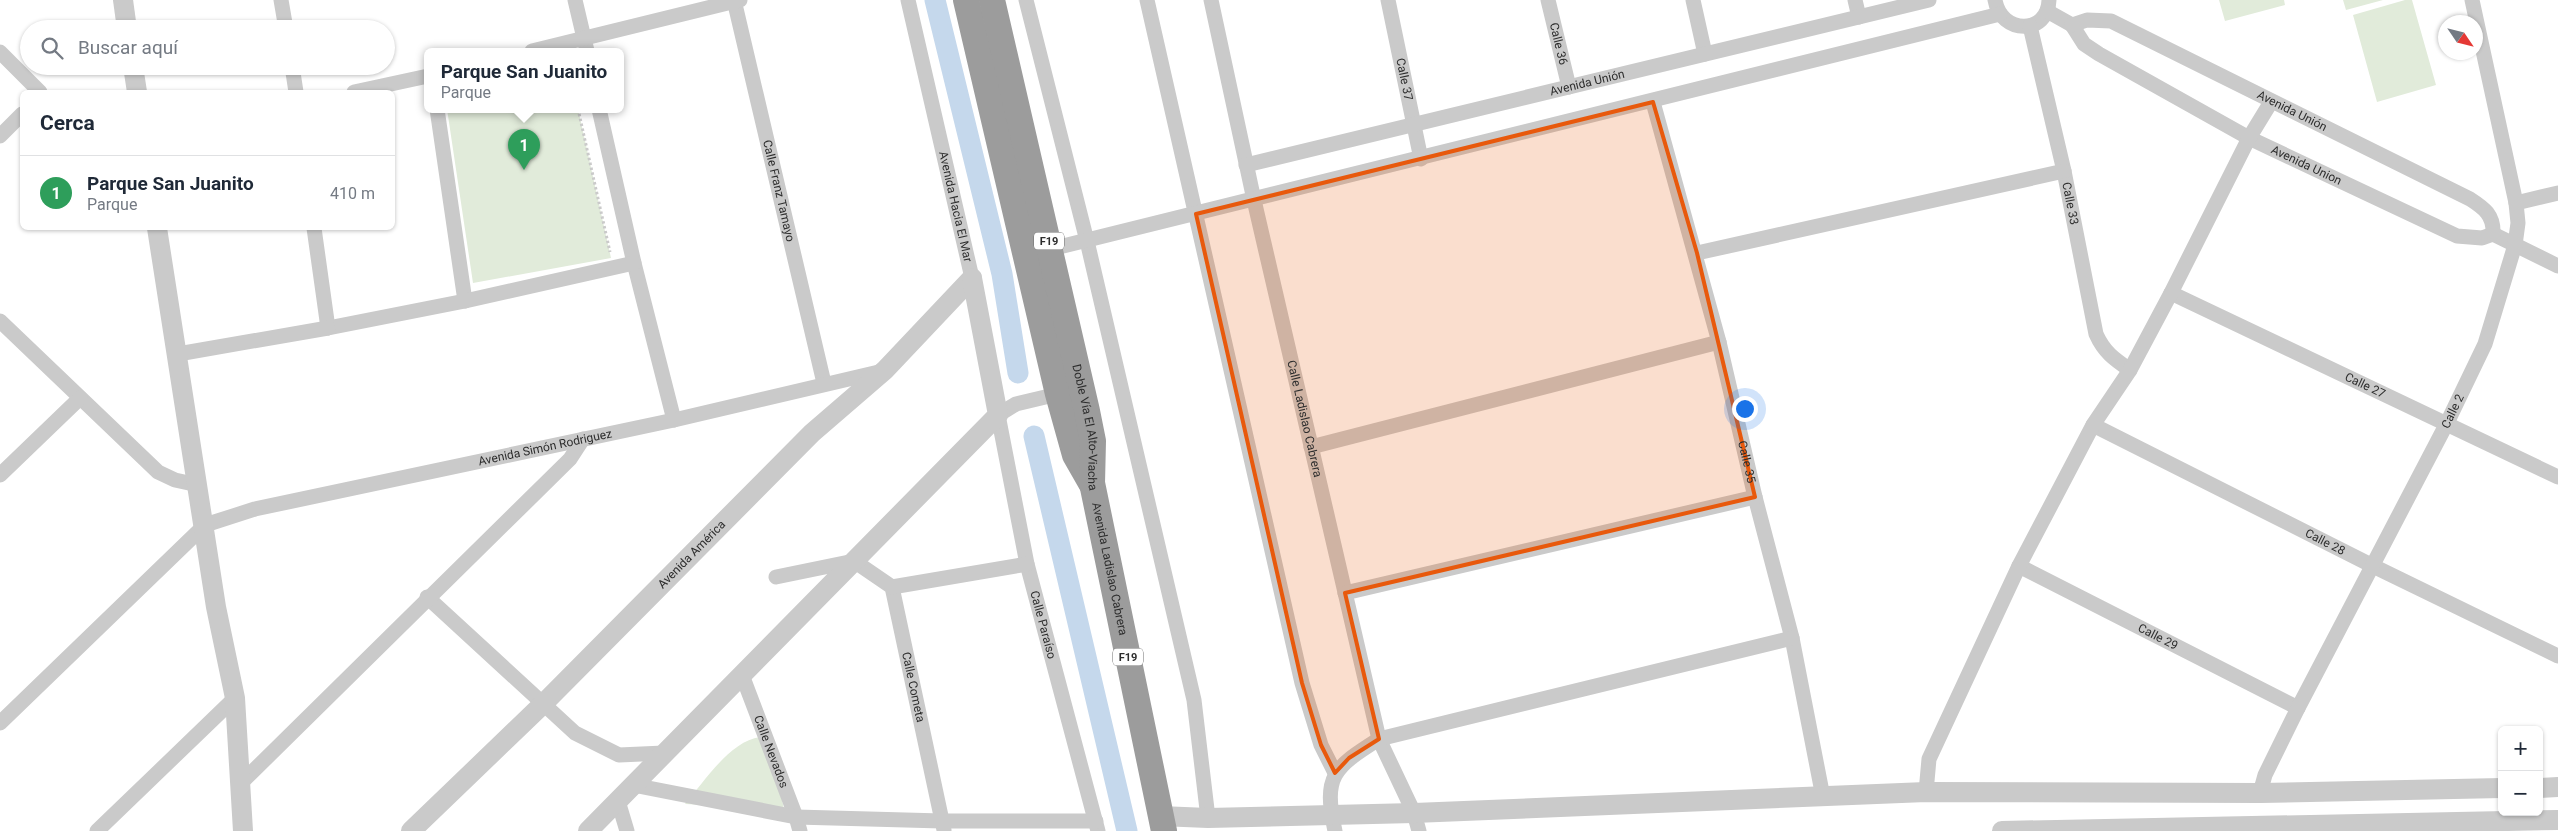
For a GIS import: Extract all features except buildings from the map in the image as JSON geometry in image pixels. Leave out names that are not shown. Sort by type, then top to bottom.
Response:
[{"type":"highway","name":"Doble Vía El Alto-Viacha","points":[[966,0],[1048,396],[1075,456],[1092,483]]},
{"type":"highway","name":"Doble Vía El Alto-Viacha","points":[[992,0],[1051,249],[1093,441],[1092,483]]},
{"type":"highway","name":"Avenida Ladislao Cabrera","points":[[1092,483],[1162,824]]},
{"type":"street","points":[[123,0],[126,20]]},
{"type":"street","points":[[281,0],[284,20]]},
{"type":"street","points":[[575,0],[585,45]]},
{"type":"street","points":[[558,48],[585,45],[736,0]]},
{"type":"street","name":"Calle Franz Tamayo","points":[[736,0],[824,383]]},
{"type":"street","name":"Avenida Hacia El Mar","points":[[908,0],[972,278],[998,415]]},
{"type":"street","points":[[1026,0],[1087,241],[1194,700],[1208,818]]},
{"type":"street","points":[[1147,0],[1302,683],[1322,745],[1335,773]]},
{"type":"street","name":"Calle Ladislao Cabrera","points":[[1212,0],[1254,200],[1379,739],[1417,822]]},
{"type":"street","name":"Calle 37","points":[[1388,0],[1421,159]]},
{"type":"street","name":"Calle 36","points":[[1548,0],[1569,87]]},
{"type":"street","points":[[1693,0],[1705,54]]},
{"type":"street","points":[[1855,0],[1859,17]]},
{"type":"street","name":"Avenida Unión","points":[[1246,164],[1929,0]]},
{"type":"street","name":"Calle 2","points":[[2260,793],[2265,775],[2298,708],[2447,423],[2485,344],[2516,244],[2518,222],[2516,202],[2472,0]]},
{"type":"street","points":[[1051,249],[1653,102],[1998,7],[2013,25],[2030,26],[2043,18],[2048,6],[2072,25]]},
{"type":"street","name":"Avenida Unión","points":[[2072,25],[2087,20],[2111,21],[2470,199],[2485,209],[2491,217],[2492,234]]},
{"type":"street","name":"Avenida Union","points":[[2072,25],[2084,44],[2098,54],[2249,138],[2457,236],[2482,238],[2492,234],[2558,266]]},
{"type":"street","name":"Calle 33","points":[[2030,26],[2064,171],[2096,334],[2102,348],[2111,358],[2130,370]]},
{"type":"street","points":[[0,52],[20,72]]},
{"type":"street","points":[[23,75],[38,90]]},
{"type":"street","points":[[134,75],[137,90]]},
{"type":"street","points":[[293,75],[296,90]]},
{"type":"street","points":[[363,90],[424,77]]},
{"type":"street","name":"Calle 35","points":[[1653,102],[1697,253],[1755,497],[1792,638],[1823,797]]},
{"type":"street","points":[[1926,792],[1929,759],[2019,566],[2093,425],[2130,370],[2172,293],[2249,138],[2271,102]]},
{"type":"street","points":[[438,113],[465,302]]},
{"type":"street","points":[[601,113],[634,263],[674,420]]},
{"type":"street","points":[[0,136],[20,116]]},
{"type":"street","points":[[1697,253],[2064,171]]},
{"type":"street","points":[[2516,202],[2558,193]]},
{"type":"street","points":[[157,230],[205,525],[216,607],[234,698],[243,831]]},
{"type":"street","points":[[314,230],[328,328]]},
{"type":"street","points":[[178,354],[465,302],[634,263]]},
{"type":"street","name":"Avenida América","points":[[411,831],[544,703],[812,433],[885,370],[972,278]]},
{"type":"street","name":"Calle 27","points":[[2172,293],[2558,476]]},
{"type":"street","points":[[0,322],[158,472],[175,480],[198,485]]},
{"type":"street","points":[[1311,447],[1719,342]]},
{"type":"street","name":"Avenida Simón Rodriguez","points":[[205,525],[255,509],[674,420],[885,370]]},
{"type":"street","points":[[588,831],[998,415],[1016,404],[1048,396]]},
{"type":"street","points":[[0,474],[80,398]]},
{"type":"street","name":"Calle Paraíso","points":[[998,415],[1027,564],[1097,826]]},
{"type":"street","name":"Calle 28","points":[[2093,425],[2373,566],[2558,656]]},
{"type":"street","points":[[239,786],[427,597],[570,460],[583,439]]},
{"type":"street","points":[[1344,592],[1755,497]]},
{"type":"street","points":[[0,723],[205,525]]},
{"type":"street","points":[[776,577],[854,561],[892,587],[1027,564]]},
{"type":"street","name":"Calle 29","points":[[2019,566],[2298,708]]},
{"type":"street","name":"Calle Cometa","points":[[892,587],[943,826]]},
{"type":"street","points":[[427,597],[575,733],[619,755],[664,753]]},
{"type":"street","points":[[1333,822],[1329,792],[1335,773],[1348,758],[1379,739],[1792,638]]},
{"type":"street","name":"Calle Nevados","points":[[742,675],[798,824]]},
{"type":"street","points":[[96,831],[234,698]]},
{"type":"street","points":[[633,785],[798,824],[1097,826]]},
{"type":"street","points":[[2543,788],[2558,787]]},
{"type":"street","points":[[1162,824],[1208,818],[1333,822],[1417,822],[1926,792],[2260,793],[2498,788]]},
{"type":"street","points":[[618,800],[627,831]]},
{"type":"street","points":[[2002,831],[2445,826],[2558,820]]},
{"type":"path","points":[[579,113],[611,258]]},
{"type":"highlighted area","points":[[1653,102],[1697,253],[1755,497],[1345,593],[1379,739],[1349,758],[1335,773],[1321,745],[1302,683],[1196,214]]},
{"type":"green space","points":[[2219,0],[2284,0],[2285,5],[2225,21]]},
{"type":"green space","points":[[2343,0],[2383,0],[2346,10]]},
{"type":"green space","points":[[2405,0],[2412,0],[2436,85],[2377,102],[2353,15]]},
{"type":"green space","points":[[448,113],[579,113],[611,258],[473,283]]},
{"type":"green space","points":[[760,737],[773,758],[784,809],[685,804],[728,754],[749,740]]},
{"type":"waterway","points":[[935,0],[1002,274],[1018,373]]},
{"type":"waterway","points":[[1034,436],[1127,831]]},
{"type":"place","name":"Parque San Juanito","points":[[524,170]]}]
